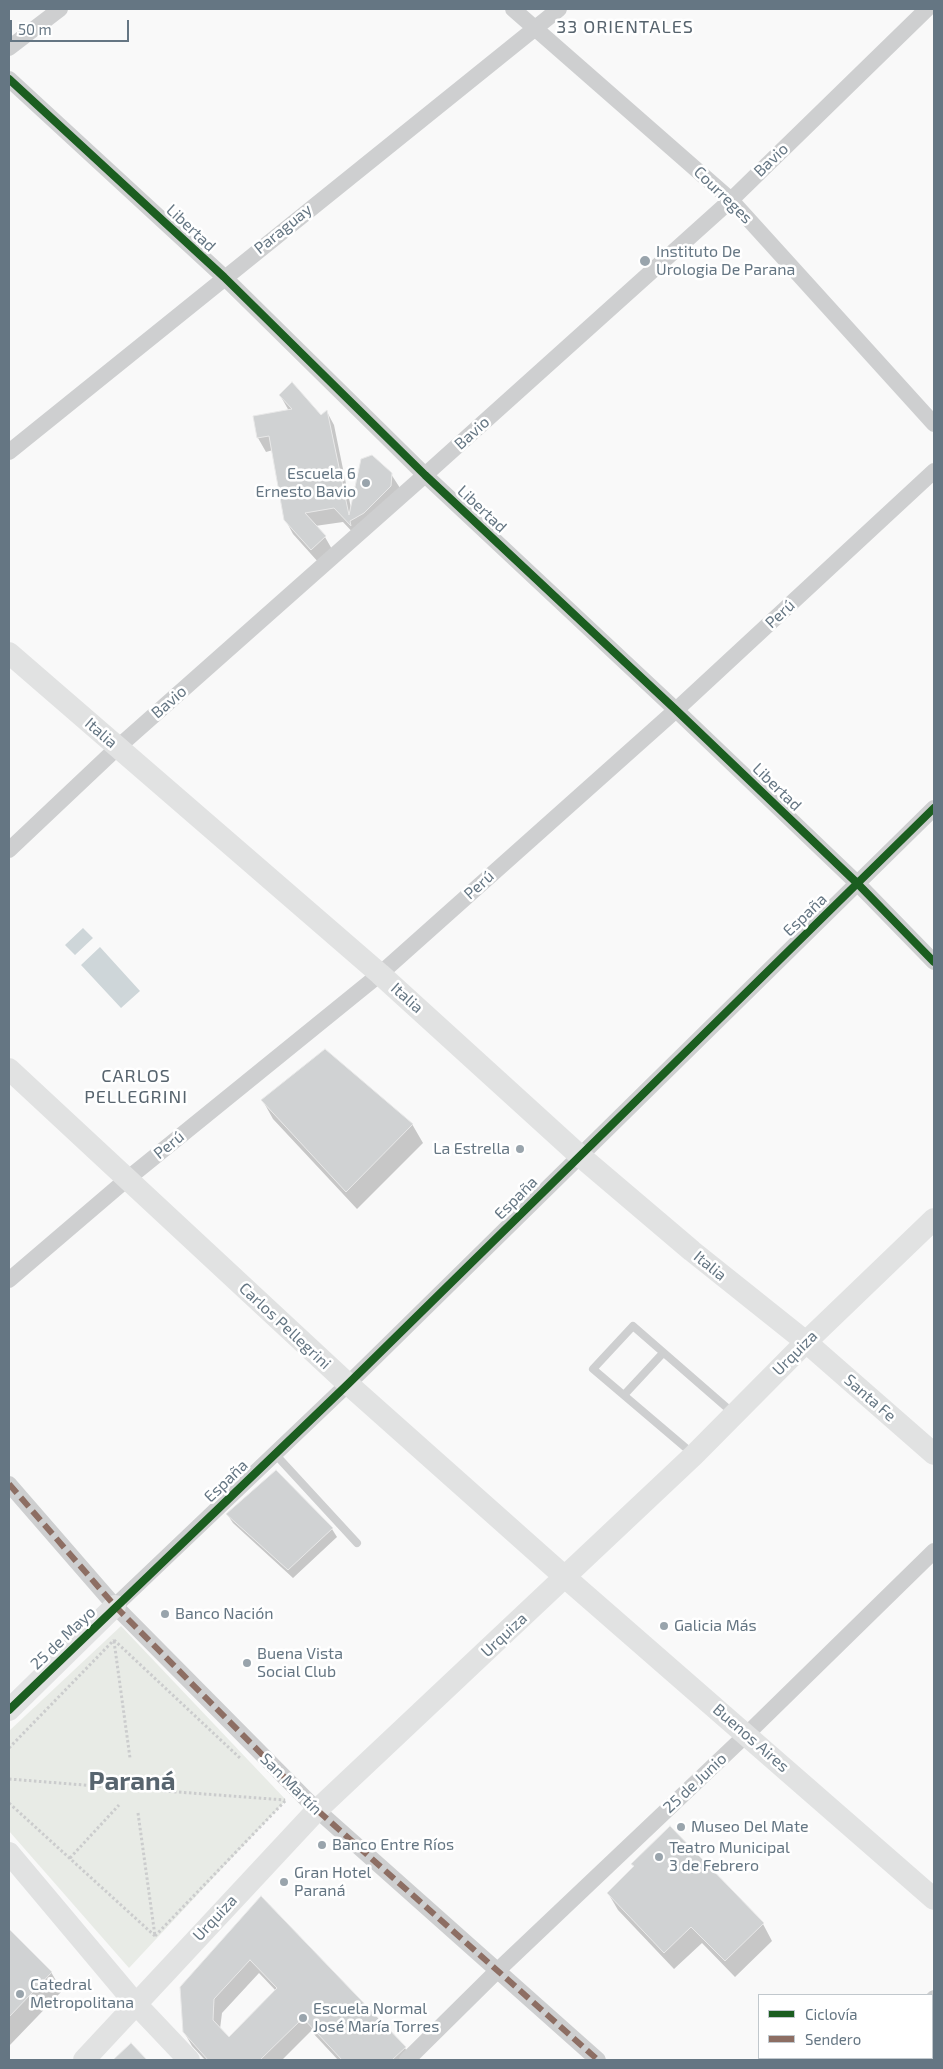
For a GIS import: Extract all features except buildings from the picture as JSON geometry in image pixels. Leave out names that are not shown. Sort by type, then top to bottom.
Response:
[{"type":"street","points":[[9,48],[60,9]]},
{"type":"street","name":"Courreges","points":[[513,9],[731,200],[934,424]]},
{"type":"street","name":"Paraguay","points":[[9,452],[559,9]]},
{"type":"street","name":"Bavio","points":[[9,850],[117,748],[731,200],[927,9]]},
{"type":"street","name":"Libertad","points":[[9,79],[224,277],[425,475],[676,710],[858,884],[934,962]]},
{"type":"street","name":"Perú","points":[[10,1278],[126,1180],[380,974],[676,710],[934,471]]},
{"type":"street","name":"Italia","points":[[9,653],[380,974],[579,1155],[692,1251],[806,1342]]},
{"type":"street","name":"España","points":[[115,1606],[348,1384],[934,808]]},
{"type":"street","name":"Carlos Pellegrini","points":[[9,1069],[126,1180],[348,1384],[566,1578]]},
{"type":"street","name":"Urquiza","points":[[84,2060],[316,1810],[566,1578],[934,1219]]},
{"type":"street","name":"Santa Fe","points":[[806,1342],[934,1454]]},
{"type":"street","name":"San Martín","points":[[9,1484],[115,1606],[316,1810],[496,1972],[598,2060]]},
{"type":"street","name":"25 de Junio","points":[[407,2060],[496,1972],[747,1734],[934,1551]]},
{"type":"street","name":"Buenos Aires","points":[[566,1578],[934,1899]]},
{"type":"street","name":"25 de Mayo","points":[[9,1710],[115,1606]]},
{"type":"street","points":[[9,1853],[136,2003],[189,2060]]},
{"type":"lane","points":[[694,1455],[593,1369],[633,1326],[735,1415]]},
{"type":"lane","points":[[624,1395],[663,1353]]},
{"type":"lane","points":[[275,1454],[357,1543]]},
{"type":"path","points":[[9,1748],[114,1640]]},
{"type":"path","points":[[114,1640],[130,1758]]},
{"type":"path","points":[[114,1640],[243,1760]]},
{"type":"path","points":[[9,1779],[109,1787]]},
{"type":"path","points":[[164,1791],[286,1800]]},
{"type":"path","points":[[279,1793],[286,1800]]},
{"type":"path","points":[[155,1936],[286,1800]]},
{"type":"path","points":[[9,1803],[155,1936]]},
{"type":"path","points":[[70,1858],[119,1805]]},
{"type":"path","points":[[138,1813],[155,1936]]},
{"type":"shaded area","points":[[83,928],[93,938],[75,955],[65,945]]},
{"type":"shaded area","points":[[100,947],[140,991],[121,1008],[81,965]]},
{"type":"shaded area","points":[[121,1626],[286,1800],[129,1968],[9,1831],[9,1731]]},
{"type":"marked path","points":[[9,1484],[115,1606],[317,1810],[598,2060]]},
{"type":"cycle path","points":[[9,79],[224,277],[425,475],[857,883],[934,962]]},
{"type":"cycle path","points":[[9,1710],[348,1384],[934,808]]},
{"type":"place","name":"Instituto De Urologia De Parana","points":[[645,261]]},
{"type":"place","name":"Escuela 6 Ernesto Bavio","points":[[366,483]]},
{"type":"place","name":"La Estrella","points":[[520,1149]]},
{"type":"place","name":"Banco Nación","points":[[165,1614]]},
{"type":"place","name":"Galicia Más","points":[[664,1626]]},
{"type":"place","name":"Buena Vista Social Club","points":[[247,1663]]},
{"type":"place","name":"Museo Del Mate","points":[[681,1827]]},
{"type":"place","name":"Banco Entre Ríos","points":[[322,1845]]},
{"type":"place","name":"Teatro Municipal 3 de Febrero","points":[[659,1857]]},
{"type":"place","name":"Gran Hotel Paraná","points":[[284,1882]]},
{"type":"place","name":"Catedral Metropolitana","points":[[20,1994]]},
{"type":"place","name":"Escuela Normal José María Torres","points":[[303,2018]]},
{"type":"district","name":"33 ORIENTALES","points":[[625,27]]},
{"type":"district","name":"CARLOS PELLEGRINI","points":[[136,1086]]},
{"type":"district","name":"Paraná","points":[[132,1781]]}]
